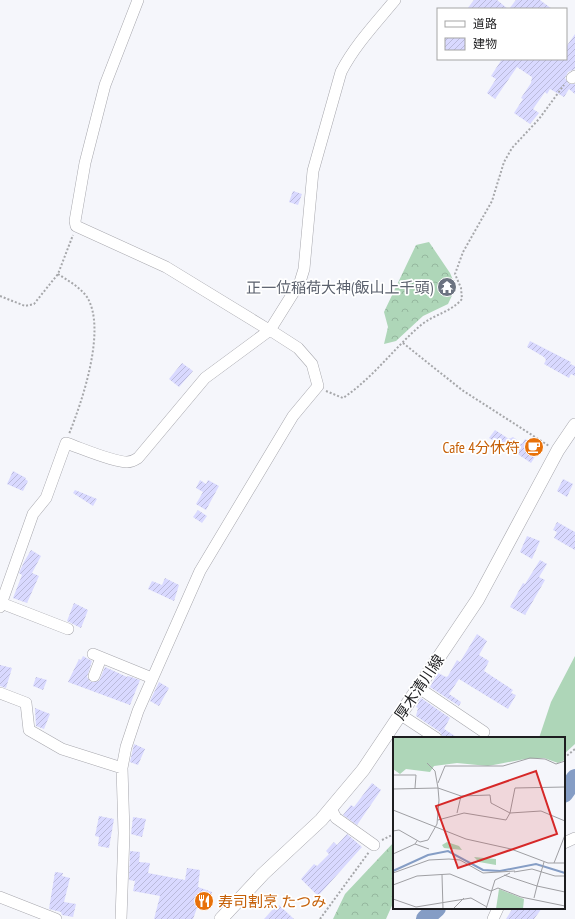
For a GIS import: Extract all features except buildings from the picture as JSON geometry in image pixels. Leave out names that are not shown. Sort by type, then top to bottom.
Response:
[{"type":"main road","name":"厚木清川線","points":[[221,919],[263,874],[332,809],[363,770],[478,599],[558,450],[575,425]]},
{"type":"street","points":[[121,919],[124,833],[122,768],[126,746],[136,718],[152,678],[200,571],[293,416],[318,386],[312,364],[298,348],[166,267],[76,226],[75,221],[85,164],[106,85],[138,0]]},
{"type":"street","points":[[68,629],[1,605],[33,514],[46,498],[66,443],[116,460],[126,462],[133,461],[138,458],[205,378],[269,330],[300,282],[304,269],[313,171],[341,72],[348,59],[368,32],[395,0]]},
{"type":"street","points":[[94,676],[97,656],[152,678]]},
{"type":"street","points":[[419,688],[484,732]]},
{"type":"street","points":[[0,693],[26,703],[29,730],[62,749],[122,768]]},
{"type":"street","points":[[401,715],[434,737]]},
{"type":"street","points":[[332,809],[336,818],[374,845]]},
{"type":"street","points":[[565,843],[575,838]]},
{"type":"street","points":[[0,896],[56,919]]},
{"type":"street","points":[[493,919],[498,909]]},
{"type":"path","points":[[318,386],[339,398],[343,398],[365,382],[422,324],[441,312],[455,307],[462,299],[461,288],[455,274],[462,252],[492,201],[504,162],[512,148],[539,119],[565,83],[573,77]]},
{"type":"path","points":[[0,296],[26,306],[34,304],[58,274],[76,226]]},
{"type":"path","points":[[58,274],[76,286],[87,297],[93,313],[94,339],[90,366],[80,404],[66,443]]},
{"type":"path","points":[[403,343],[462,390],[558,450]]},
{"type":"path","points":[[565,757],[575,748]]},
{"type":"path","points":[[320,919],[374,845],[393,834]]},
{"type":"green space","points":[[429,242],[450,273],[456,287],[448,304],[423,316],[396,341],[384,344],[388,327],[384,312],[416,245]]},
{"type":"green space","points":[[575,656],[575,744],[565,753],[565,737],[539,737],[551,702]]},
{"type":"green space","points":[[393,843],[393,903],[386,919],[333,919],[345,894]]},
{"type":"waterway","points":[[565,793],[575,778]]},
{"type":"waterway","points":[[425,919],[436,909]]},
{"type":"place","name":"正一位稲荷大神(飯山上千頭)","points":[[447,287]]},
{"type":"place","name":"Cafe 4分休符","points":[[534,447]]},
{"type":"place","name":"寿司割烹 たつみ","points":[[204,901]]}]
